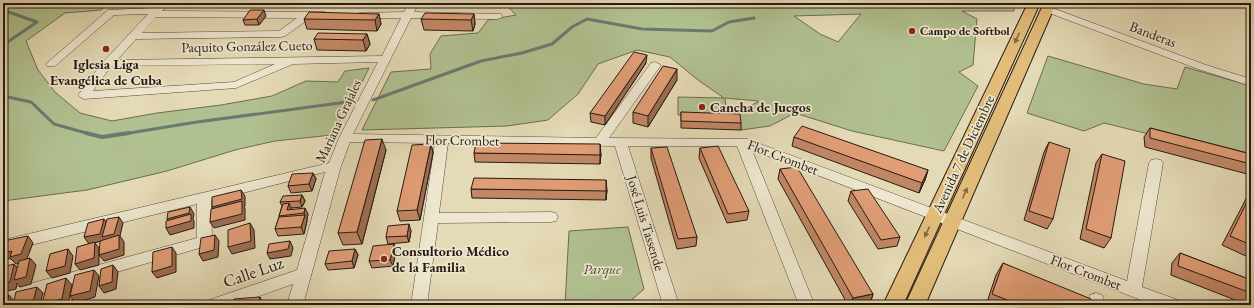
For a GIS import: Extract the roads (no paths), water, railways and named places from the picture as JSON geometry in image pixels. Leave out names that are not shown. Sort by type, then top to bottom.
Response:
[{"type":"main road","name":"Avenida 7 de Diciembre","points":[[893,305],[935,215],[1043,5]]},
{"type":"main road","name":"Avenida 7 de Diciembre","points":[[915,305],[1043,5]]},
{"type":"street","points":[[164,3],[108,63],[84,95],[236,85],[294,60]]},
{"type":"street","points":[[269,14],[277,3]]},
{"type":"street","name":"Mariana Grajales","points":[[295,305],[334,166],[345,138],[414,3]]},
{"type":"street","name":"Banderas","points":[[1043,5],[1202,67],[1251,83]]},
{"type":"street","points":[[51,64],[111,12],[339,15]]},
{"type":"street","points":[[133,36],[281,34],[308,15]]},
{"type":"street","points":[[354,15],[497,16]]},
{"type":"street","name":"Paquito González Cueto","points":[[108,63],[386,59]]},
{"type":"street","points":[[599,142],[655,65]]},
{"type":"street","name":"Flor Crombet","points":[[345,138],[599,142],[742,142],[1172,305]]},
{"type":"street","points":[[418,305],[442,139]]},
{"type":"street","name":"José Luis Tassende","points":[[620,142],[671,305]]},
{"type":"street","points":[[742,142],[804,301]]},
{"type":"street","points":[[1133,290],[1156,163]]},
{"type":"street","points":[[3,246],[334,166]]},
{"type":"street","points":[[3,298],[205,241],[204,197]]},
{"type":"street","points":[[431,218],[550,217]]},
{"type":"street","name":"Calle Luz","points":[[215,305],[304,274]]},
{"type":"waterway","points":[[3,10],[37,22],[3,45]]},
{"type":"waterway","points":[[373,100],[481,61],[522,53],[552,44],[572,27],[587,19],[642,29],[712,31],[729,22],[754,18]]},
{"type":"waterway","points":[[3,96],[31,102],[54,124],[90,134]]},
{"type":"waterway","points":[[123,134],[197,122],[347,102]]},
{"type":"waterway","points":[[86,133],[90,134]]},
{"type":"waterway","points":[[90,134],[102,137],[129,133]]},
{"type":"place","name":"Campo de Softbol","points":[[912,31]]},
{"type":"place","name":"Iglesia Liga Evangélica de Cuba","points":[[106,49]]},
{"type":"place","name":"Cancha de Juegos","points":[[702,107]]},
{"type":"place","name":"Consultorio Médico de la Familia","points":[[384,259]]},
{"type":"park label","name":"Parque","points":[[602,269]]}]
